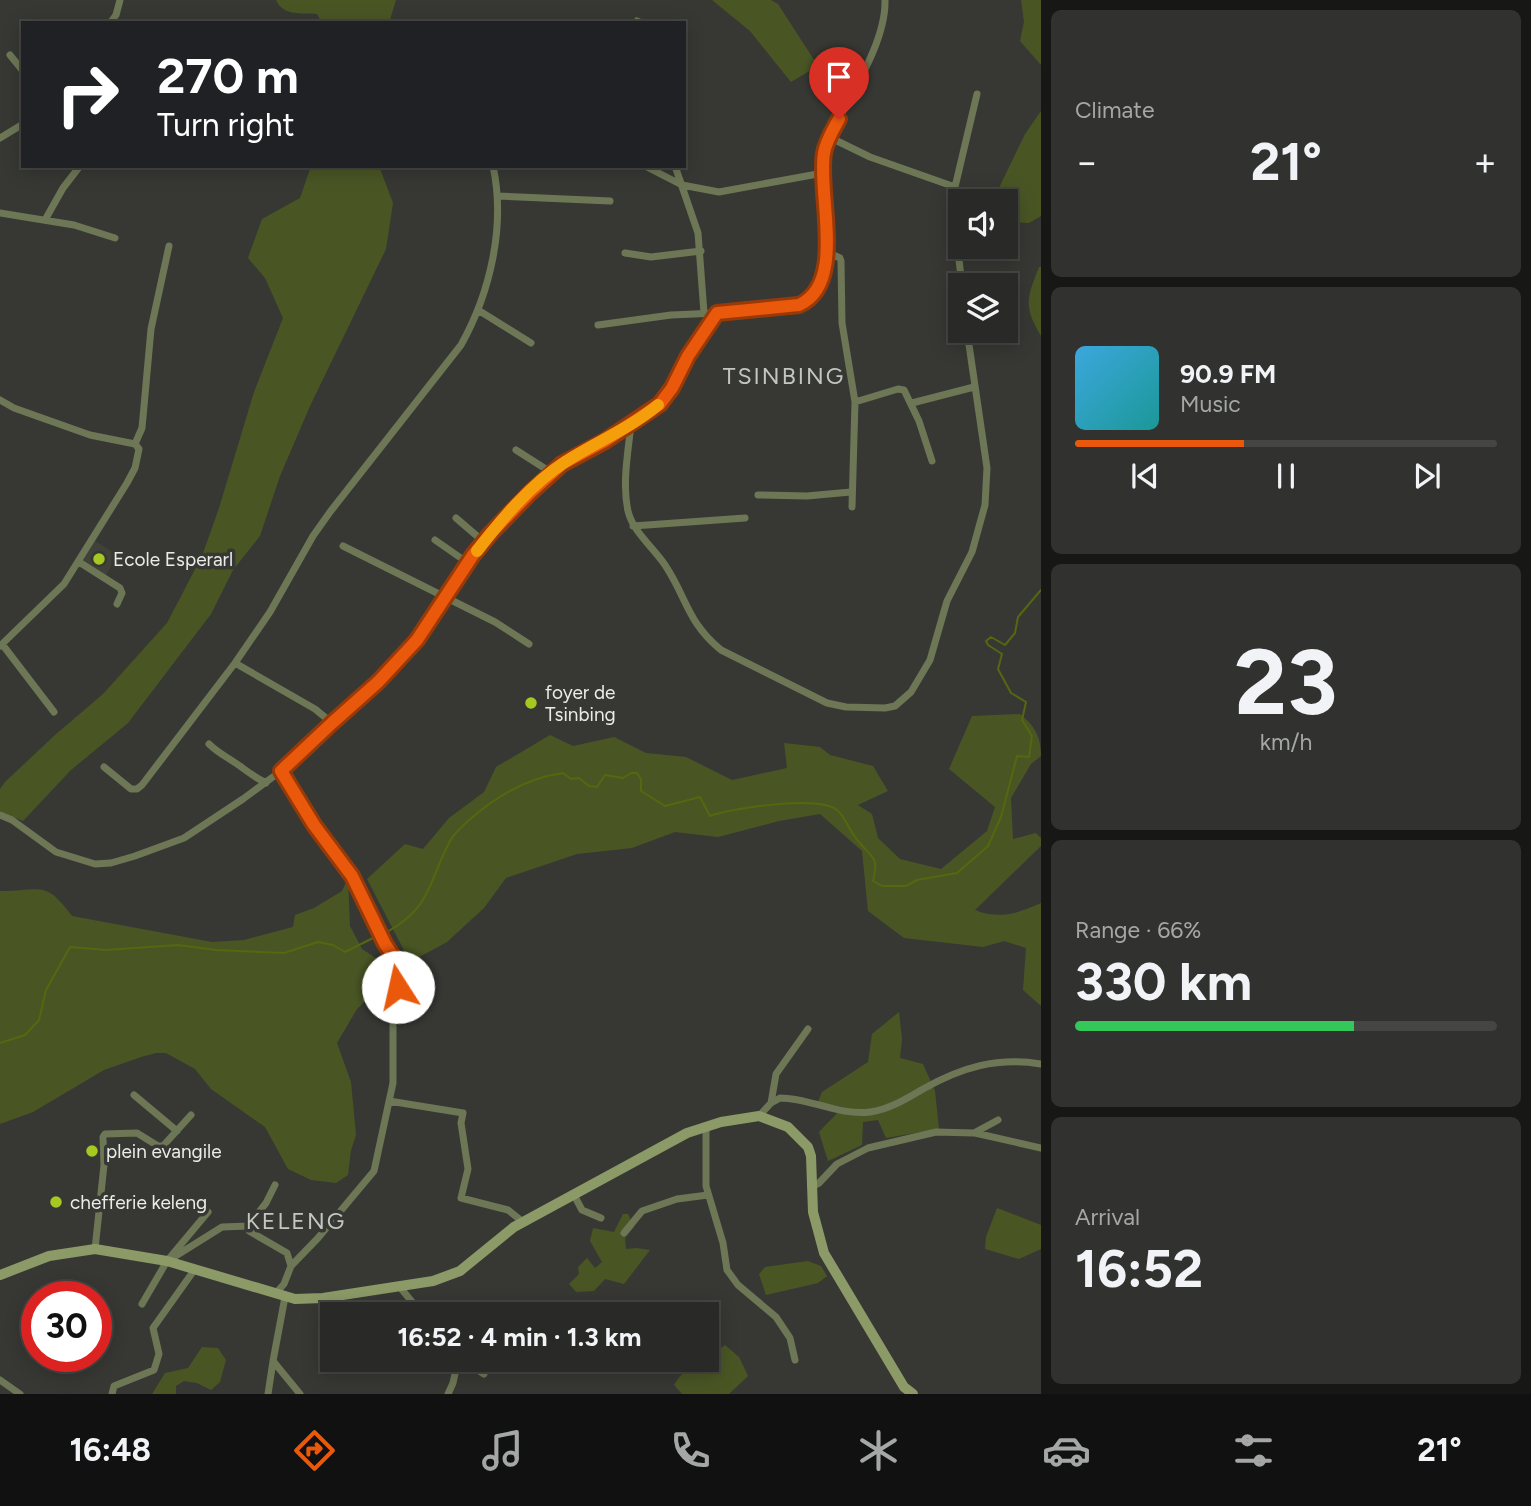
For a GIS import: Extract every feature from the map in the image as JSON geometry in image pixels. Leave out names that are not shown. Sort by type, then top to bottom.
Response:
[{"type":"main road","points":[[0,1275],[49,1256],[95,1250],[167,1261],[285,1297],[323,1298],[433,1281],[460,1271],[502,1235],[523,1222],[673,1140],[706,1126],[759,1116],[788,1127],[808,1147],[811,1156],[815,1226],[824,1253],[904,1387],[913,1394]]},
{"type":"street","points":[[112,21],[120,0]]},
{"type":"street","points":[[598,325],[799,305],[809,301],[820,283],[828,252],[824,152],[868,62],[883,18],[885,0]]},
{"type":"street","points":[[10,55],[21,69]]},
{"type":"street","points":[[961,273],[955,187],[977,94]]},
{"type":"street","points":[[0,138],[21,125]]},
{"type":"street","points":[[830,137],[894,167],[955,187]]},
{"type":"street","points":[[45,220],[63,188],[78,168]]},
{"type":"street","points":[[104,767],[131,789],[142,785],[235,663],[270,612],[313,536],[461,345],[478,310],[493,262],[498,196],[493,168]]},
{"type":"street","points":[[649,168],[681,185],[719,192],[823,173]]},
{"type":"street","points":[[676,168],[695,218],[701,251],[704,313]]},
{"type":"street","points":[[498,196],[610,201]]},
{"type":"street","points":[[0,213],[97,230],[115,238]]},
{"type":"street","points":[[135,444],[144,416],[151,329],[169,246]]},
{"type":"street","points":[[625,253],[651,257],[701,251]]},
{"type":"street","points":[[828,252],[841,261],[842,323],[855,402],[852,507]]},
{"type":"street","points":[[478,310],[531,343]]},
{"type":"street","points":[[0,815],[12,820],[56,852],[94,864],[111,863],[184,838],[266,783],[402,657],[417,640],[484,542],[552,472],[660,404],[717,313]]},
{"type":"street","points":[[631,424],[625,487],[628,513],[633,526],[668,569],[697,627],[721,650],[827,703],[857,708],[895,706],[911,692],[930,660],[947,601],[972,552],[985,505],[987,468],[968,343]]},
{"type":"street","points":[[912,403],[974,387]]},
{"type":"street","points":[[855,402],[904,390],[912,403],[932,461]]},
{"type":"street","points":[[0,400],[90,435],[135,444],[139,449],[135,468],[79,562],[49,601],[1,645],[54,712]]},
{"type":"street","points":[[516,450],[552,472]]},
{"type":"street","points":[[758,495],[807,496],[851,492]]},
{"type":"street","points":[[456,518],[484,542]]},
{"type":"street","points":[[633,526],[745,518]]},
{"type":"street","points":[[435,540],[468,562]]},
{"type":"street","points":[[343,546],[506,628],[529,643]]},
{"type":"street","points":[[79,562],[121,588],[122,593],[117,604]]},
{"type":"street","points":[[235,663],[316,709],[332,723]]},
{"type":"street","points":[[209,744],[218,754],[238,764],[247,774],[266,783]]},
{"type":"street","points":[[275,1294],[284,1284],[291,1265],[318,1238],[374,1171],[393,1083],[393,1018],[401,975],[399,965],[385,944],[352,876],[314,825],[281,771]]},
{"type":"street","points":[[771,1102],[776,1074],[807,1030]]},
{"type":"street","points":[[759,1116],[771,1102],[780,1098],[868,1113],[974,1066],[1009,1061],[1041,1064]]},
{"type":"street","points":[[134,1095],[177,1131]]},
{"type":"street","points":[[388,1101],[463,1114],[461,1123],[468,1170],[461,1198],[508,1210],[523,1222]]},
{"type":"street","points":[[95,1250],[104,1165],[103,1136],[137,1133],[160,1147],[191,1115]]},
{"type":"street","points":[[974,1133],[999,1120]]},
{"type":"street","points":[[706,1126],[705,1177],[723,1243],[727,1270],[738,1285],[776,1317],[790,1338],[795,1360]]},
{"type":"street","points":[[811,1187],[819,1183],[837,1164],[868,1148],[936,1132],[974,1133],[1041,1148]]},
{"type":"street","points":[[167,1261],[222,1227],[248,1226],[266,1203],[275,1185]]},
{"type":"street","points":[[574,1195],[582,1210],[601,1219]]},
{"type":"street","points":[[624,1233],[642,1211],[677,1199],[708,1195]]},
{"type":"street","points":[[142,1304],[167,1261],[208,1212]]},
{"type":"street","points":[[248,1226],[249,1231],[287,1253],[291,1265]]},
{"type":"street","points":[[112,1394],[114,1386],[154,1370],[159,1354],[153,1328],[195,1269]]},
{"type":"street","points":[[399,1286],[412,1302]]},
{"type":"street","points":[[268,1394],[285,1297]]},
{"type":"street","points":[[273,1362],[300,1394]]},
{"type":"street","points":[[448,1394],[456,1372]]},
{"type":"street","points":[[0,1380],[20,1394]]},
{"type":"shaded area","name":"Ecole Esperarl","points":[[95,541],[118,555],[104,578],[81,564]]},
{"type":"green space","points":[[276,0],[396,0],[390,21],[321,21],[317,14],[288,11]]},
{"type":"green space","points":[[712,0],[771,0],[778,4],[818,66],[791,82],[750,31]]},
{"type":"green space","points":[[1021,0],[1041,0],[1041,65],[1020,41],[1024,22]]},
{"type":"green space","points":[[1041,111],[1041,216],[1029,223],[1018,222],[1018,189],[998,189],[1025,134]]},
{"type":"green space","points":[[310,168],[380,168],[393,203],[386,249],[310,406],[280,476],[260,536],[233,570],[211,614],[128,723],[71,770],[23,821],[0,812],[0,789],[5,782],[103,694],[167,623],[202,556],[254,392],[283,318],[265,278],[248,258],[262,219],[300,198]]},
{"type":"green space","points":[[1039,267],[1041,336],[1029,309],[1030,295]]},
{"type":"green space","points":[[1020,714],[1036,732],[1041,756],[1031,764],[1011,798],[1013,839],[1036,833],[1041,838],[1041,846],[975,910],[1001,915],[1025,910],[1041,903],[1041,1006],[1023,990],[1026,948],[1004,941],[983,947],[904,938],[868,911],[862,851],[820,814],[779,821],[718,837],[675,832],[632,848],[577,854],[506,878],[484,908],[447,942],[410,962],[367,879],[405,844],[423,849],[449,818],[484,792],[496,767],[550,735],[573,746],[614,737],[646,753],[686,757],[732,780],[787,768],[784,743],[820,747],[830,755],[873,766],[888,791],[858,805],[872,814],[878,838],[900,859],[941,869],[987,831],[995,807],[949,769],[972,716]]},
{"type":"green space","points":[[348,878],[350,926],[362,949],[391,968],[381,986],[357,1009],[337,1043],[351,1082],[356,1135],[348,1175],[336,1183],[311,1180],[288,1169],[265,1127],[211,1089],[195,1069],[166,1053],[141,1057],[104,1070],[33,1112],[0,1124],[0,891],[41,890],[55,896],[72,916],[212,942],[244,940],[293,927],[295,915],[314,908],[342,891]]},
{"type":"green space","points":[[899,1012],[902,1039],[900,1058],[923,1064],[935,1091],[939,1129],[886,1138],[878,1120],[863,1122],[862,1145],[828,1161],[819,1132],[843,1107],[818,1102],[822,1092],[868,1062],[872,1034]]},
{"type":"green space","points":[[997,1208],[1041,1225],[1041,1249],[1019,1259],[985,1249],[986,1237]]},
{"type":"green space","points":[[623,1214],[628,1214],[634,1227],[625,1238],[626,1249],[650,1250],[624,1284],[605,1279],[594,1291],[576,1292],[569,1284],[579,1274],[578,1267],[587,1258],[595,1268],[602,1262],[590,1241],[593,1228],[614,1232]]},
{"type":"green space","points":[[808,1261],[821,1266],[827,1276],[818,1283],[766,1295],[759,1274],[765,1267]]},
{"type":"green space","points":[[725,1345],[739,1357],[748,1376],[729,1394],[682,1394],[674,1385],[685,1372],[719,1372],[719,1349]]},
{"type":"green space","points":[[202,1347],[218,1348],[226,1360],[220,1382],[211,1390],[197,1383],[184,1381],[176,1386],[176,1394],[152,1394],[165,1373],[188,1368]]},
{"type":"waterway","points":[[387,932],[402,923],[421,903],[450,841],[468,821],[512,790],[536,779],[563,773],[571,779],[579,778],[589,786],[597,787],[605,775],[623,778],[637,773],[641,779],[641,791],[665,806],[700,797],[710,816],[775,804],[812,803],[827,806],[840,812],[855,837],[873,858],[873,881],[882,886],[906,886],[917,880],[957,873],[988,846],[1001,817],[1017,756],[1029,757],[1032,736],[1022,720],[1026,702],[1011,693],[998,669],[1002,654],[986,641],[991,637],[1005,645],[1015,633],[1018,617],[1041,590]]},
{"type":"waterway","points":[[0,1043],[25,1035],[39,1020],[46,990],[70,947],[106,950],[178,945],[216,950],[284,953],[318,942],[333,945],[345,952],[375,937]]},
{"type":"slow traffic","points":[[477,551],[519,504],[562,464],[605,441],[658,405]]},
{"type":"place","name":"Ecole Esperarl","points":[[99,559]]},
{"type":"place","name":"foyer de Tsinbing","points":[[531,703]]},
{"type":"place","name":"plein evangile","points":[[92,1151]]},
{"type":"place","name":"chefferie keleng","points":[[56,1202]]},
{"type":"district","name":"TSINBING","points":[[784,376]]},
{"type":"district","name":"KELENG","points":[[296,1221]]},
{"type":"route","points":[[398,987],[401,975],[399,965],[385,944],[369,907],[352,876],[314,825],[281,771],[378,682],[417,640],[473,555],[530,493],[562,464],[605,441],[660,404],[680,376],[688,356],[707,325],[717,313],[799,305],[809,301],[815,294],[828,252],[824,152],[839,119]]}]
